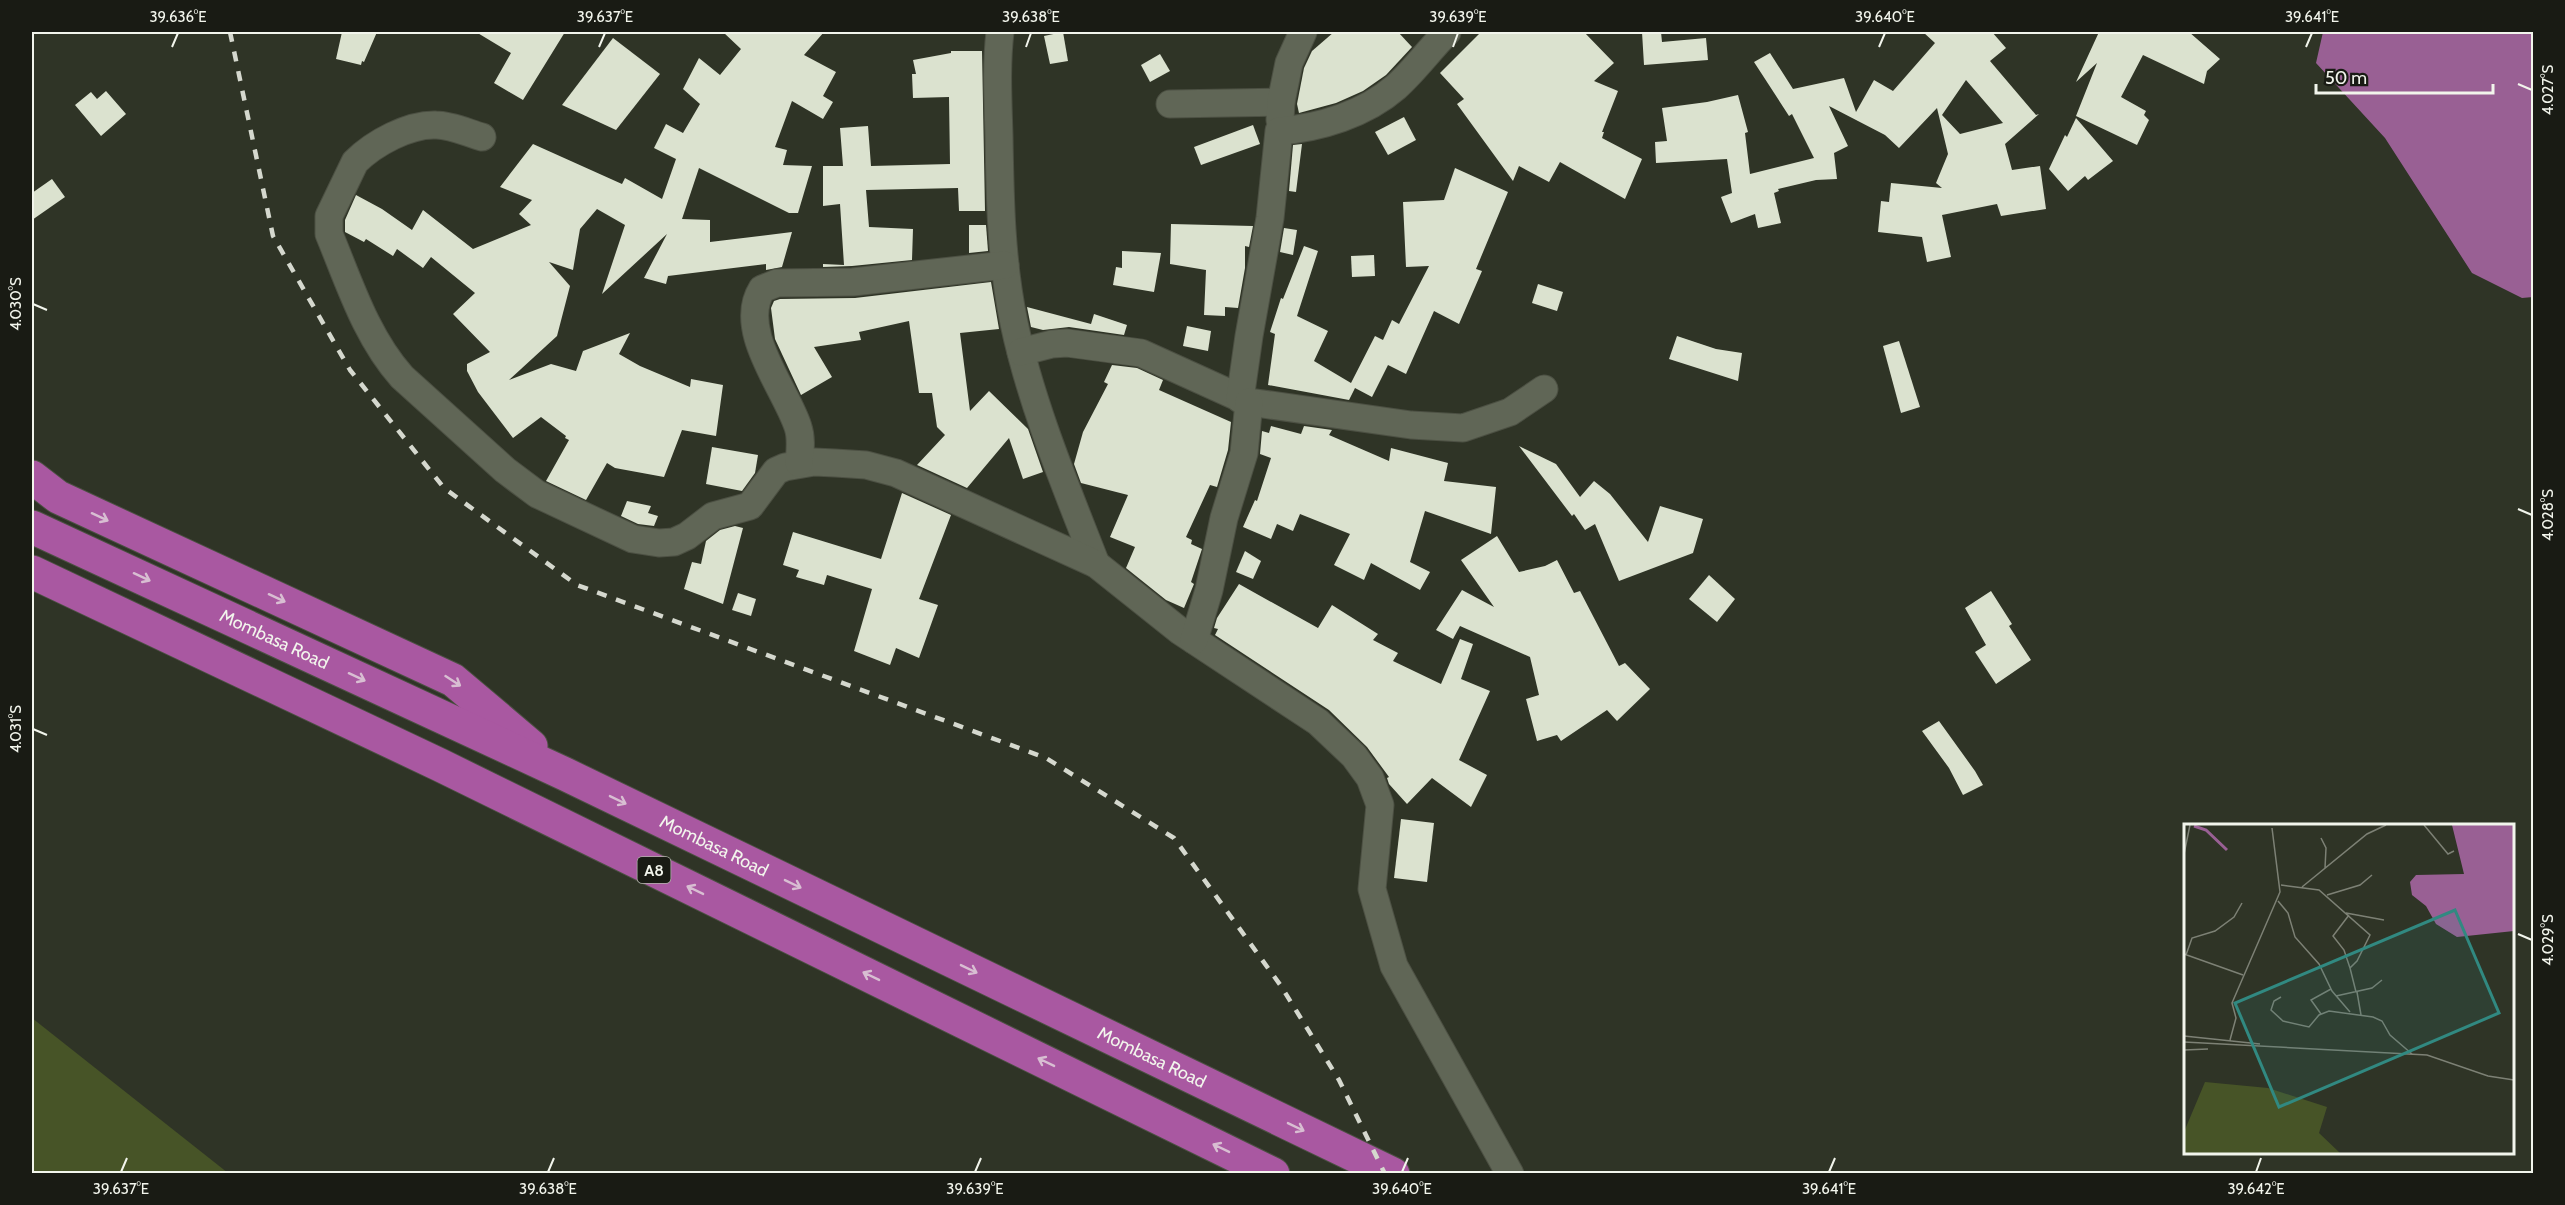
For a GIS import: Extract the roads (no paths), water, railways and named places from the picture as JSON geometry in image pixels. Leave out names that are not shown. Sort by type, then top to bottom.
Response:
[{"type":"highway","points":[[32,477],[45,491],[453,680],[565,774]]},
{"type":"highway","name":"Mombasa Road","points":[[32,527],[565,774],[1393,1173]]},
{"type":"highway","name":"A8","points":[[32,572],[462,776],[1273,1173]]},
{"type":"street","points":[[999,32],[997,68],[999,202],[1005,266],[1014,324],[1054,457],[1096,564]]},
{"type":"street","points":[[1194,640],[1209,590],[1224,518],[1244,453],[1249,336],[1270,218],[1281,102],[1290,63],[1303,32]]},
{"type":"street","points":[[1279,131],[1319,124],[1368,106],[1396,87],[1447,32]]},
{"type":"street","points":[[1170,104],[1281,102]]},
{"type":"street","points":[[482,137],[435,124],[414,127],[394,136],[355,162],[329,216],[328,234],[373,337],[402,377],[505,470],[537,494],[633,539],[659,543],[674,542],[687,536],[713,516],[750,506],[776,471],[799,463],[866,465],[896,473],[1096,564],[1194,640],[1318,722],[1354,756],[1370,778],[1380,805],[1372,890],[1394,966],[1510,1173]]},
{"type":"street","points":[[799,463],[801,441],[798,425],[772,375],[760,338],[756,305],[762,289],[777,283],[853,282],[1005,266]]},
{"type":"street","points":[[1021,351],[1067,343],[1141,352],[1245,401],[1411,425],[1463,428],[1510,412],[1544,389]]},
{"type":"railway","points":[[230,32],[273,236],[350,370],[444,488],[577,585],[1046,758],[1174,838],[1281,986],[1339,1080],[1385,1174]]}]
